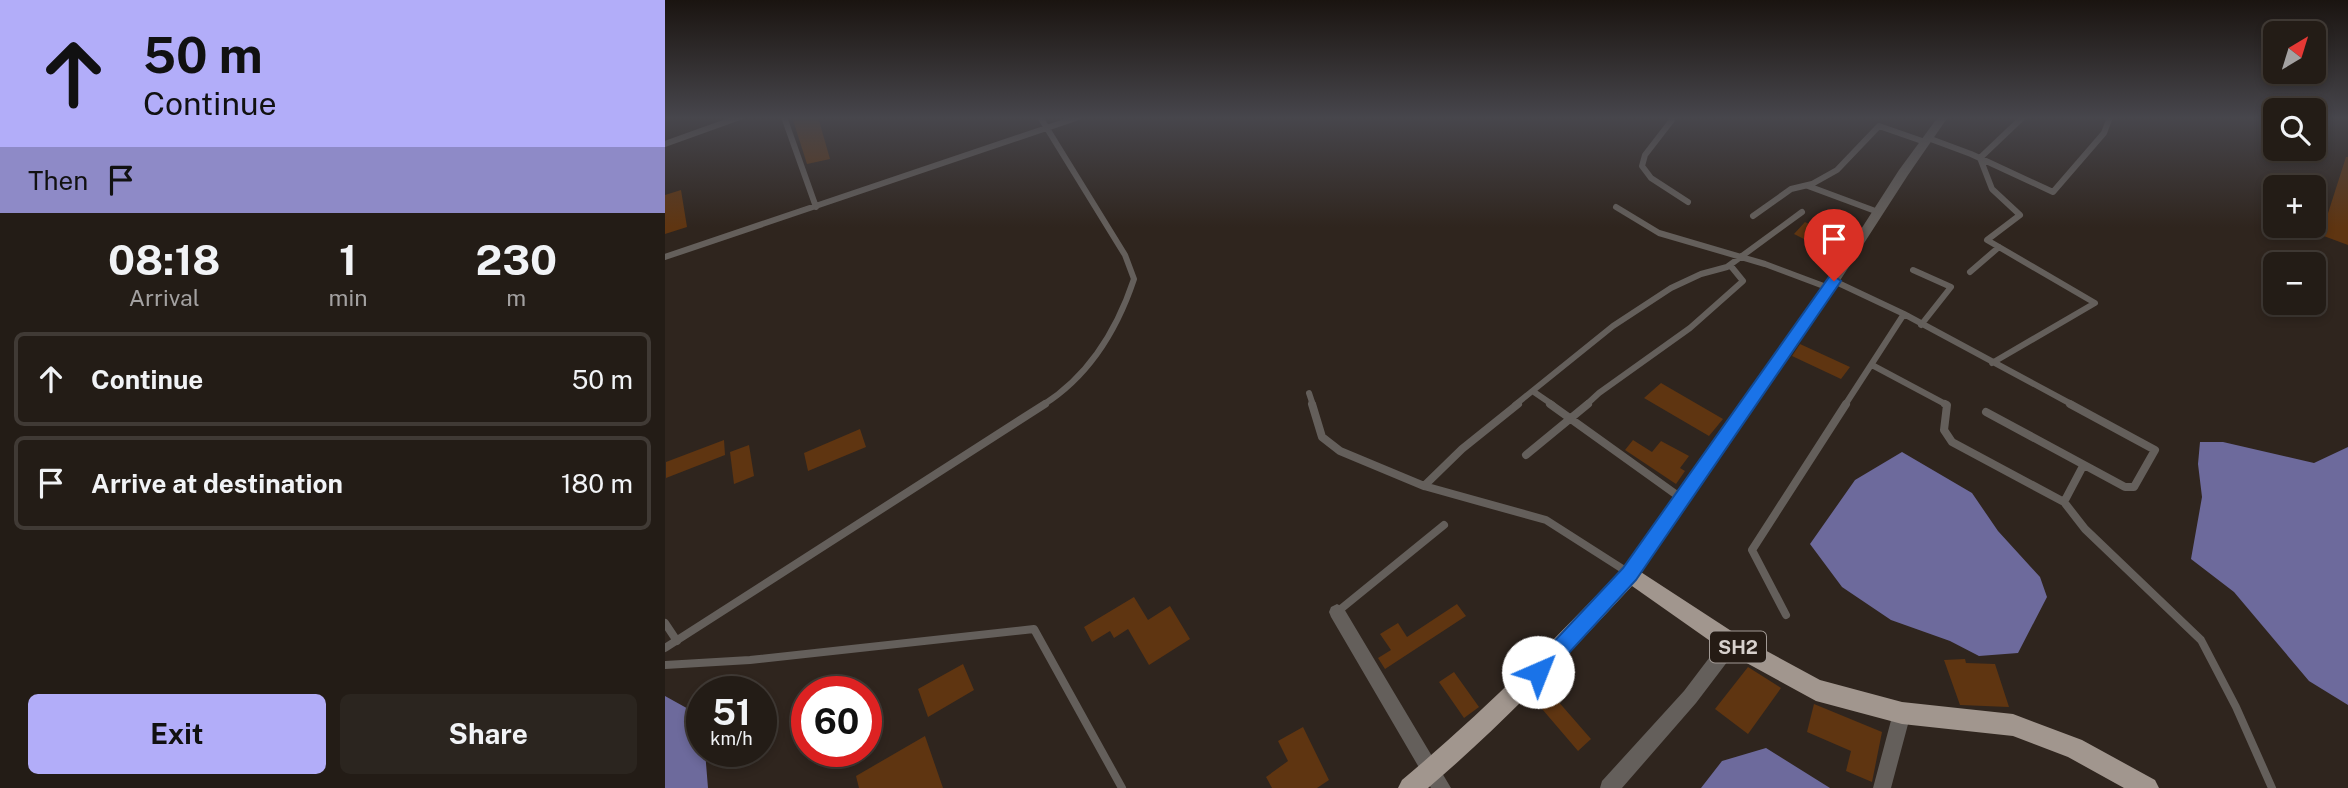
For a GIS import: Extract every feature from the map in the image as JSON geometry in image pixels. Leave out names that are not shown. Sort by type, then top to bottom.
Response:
[{"type":"main road","name":"SH2","points":[[1630,574],[1731,643],[1816,690],[1902,713],[1987,721],[2025,729],[2074,748],[2147,788]]},
{"type":"main road","points":[[1410,788],[1437,780],[1630,574]]},
{"type":"street","points":[[1630,574],[1831,284],[1917,154]]},
{"type":"street","points":[[1337,612],[1437,780]]},
{"type":"street","points":[[1609,788],[1690,697],[1731,643]]},
{"type":"street","points":[[1882,788],[1902,713]]},
{"type":"lane","points":[[797,154],[815,207]]},
{"type":"lane","points":[[665,257],[973,154]]},
{"type":"lane","points":[[665,649],[1062,393],[1078,379],[1124,307],[1134,279],[1125,255],[1062,154]]},
{"type":"lane","points":[[1646,154],[1642,166],[1651,178],[1688,202]]},
{"type":"lane","points":[[1753,216],[1791,189],[1807,186],[1837,170],[1852,154]]},
{"type":"lane","points":[[1967,154],[2053,192],[2086,154]]},
{"type":"lane","points":[[1980,158],[1984,154]]},
{"type":"lane","points":[[1980,158],[1992,190],[2020,215],[1987,240],[2095,303],[1992,363]]},
{"type":"lane","points":[[1807,186],[1878,212]]},
{"type":"lane","points":[[1616,207],[1659,233],[1831,284],[1904,314],[2155,450],[2134,488],[2125,486],[1986,412]]},
{"type":"lane","points":[[1424,486],[1462,449],[1613,326],[1671,288],[1730,265],[1769,233],[1802,212]]},
{"type":"lane","points":[[1970,272],[1999,247]]},
{"type":"lane","points":[[1526,455],[1573,418],[1599,393],[1690,328],[1743,281],[1730,265]]},
{"type":"lane","points":[[1913,270],[1951,287],[1921,325]]},
{"type":"lane","points":[[1786,615],[1752,550],[1904,314]]},
{"type":"lane","points":[[1872,365],[1947,405],[1944,430],[1952,442],[2064,502],[2085,529],[2201,640],[2272,788]]},
{"type":"lane","points":[[1534,392],[1681,498]]},
{"type":"lane","points":[[1309,393],[1322,437],[1340,451],[1424,486],[1546,520],[1630,574]]},
{"type":"lane","points":[[2064,502],[2083,466]]},
{"type":"lane","points":[[1337,612],[1444,525]]},
{"type":"lane","points":[[665,623],[677,641]]},
{"type":"lane","points":[[665,665],[739,662],[1034,629],[1122,788]]},
{"type":"shaded area","points":[[2200,442],[2223,442],[2314,463],[2348,447],[2348,705],[2309,681],[2234,592],[2191,559],[2202,497],[2198,464]]},
{"type":"shaded area","points":[[1902,452],[1972,493],[1998,531],[2040,577],[2047,597],[2018,653],[1979,656],[1950,641],[1891,620],[1842,587],[1810,544],[1855,480]]},
{"type":"shaded area","points":[[665,696],[686,708],[686,767],[706,767],[708,788],[665,788]]},
{"type":"shaded area","points":[[1766,748],[1830,788],[1701,788],[1722,761]]},
{"type":"building","points":[[804,154],[829,154],[830,159],[807,164]]},
{"type":"building","points":[[2348,157],[2348,245],[2326,237],[2326,219]]},
{"type":"building","points":[[681,190],[687,227],[665,234],[665,195]]},
{"type":"building","points":[[1805,222],[1821,230],[1810,242],[1794,234]]},
{"type":"building","points":[[1800,344],[1850,367],[1841,379],[1792,356]]},
{"type":"building","points":[[1661,383],[1723,419],[1709,436],[1644,398]]},
{"type":"building","points":[[860,429],[866,447],[808,471],[804,453]]},
{"type":"building","points":[[724,440],[725,455],[666,478],[666,462]]},
{"type":"building","points":[[1633,440],[1652,452],[1661,441],[1689,456],[1680,468],[1685,471],[1676,484],[1625,450]]},
{"type":"building","points":[[749,445],[754,476],[734,484],[730,452]]},
{"type":"building","points":[[1134,597],[1148,620],[1170,606],[1190,639],[1149,665],[1128,629],[1114,638],[1110,631],[1092,642],[1084,627]]},
{"type":"building","points":[[1457,604],[1466,616],[1385,669],[1378,658],[1391,650],[1380,634],[1398,623],[1407,637]]},
{"type":"building","points":[[1965,659],[1966,663],[1995,664],[2009,707],[1960,705],[1944,660]]},
{"type":"building","points":[[963,664],[974,690],[928,717],[918,689]]},
{"type":"building","points":[[1748,667],[1781,688],[1748,734],[1715,709]]},
{"type":"building","points":[[1454,672],[1479,707],[1464,718],[1439,682]]},
{"type":"building","points":[[1543,684],[1591,739],[1578,751],[1531,696]]},
{"type":"building","points":[[1814,704],[1882,732],[1872,782],[1846,771],[1851,751],[1807,732]]},
{"type":"building","points":[[1303,727],[1329,780],[1317,788],[1272,788],[1266,777],[1288,761],[1278,741]]},
{"type":"building","points":[[925,736],[943,788],[859,788],[856,776],[872,767],[882,767],[882,761]]},
{"type":"route","points":[[1538,672],[1630,574],[1729,428],[1834,281]]}]
